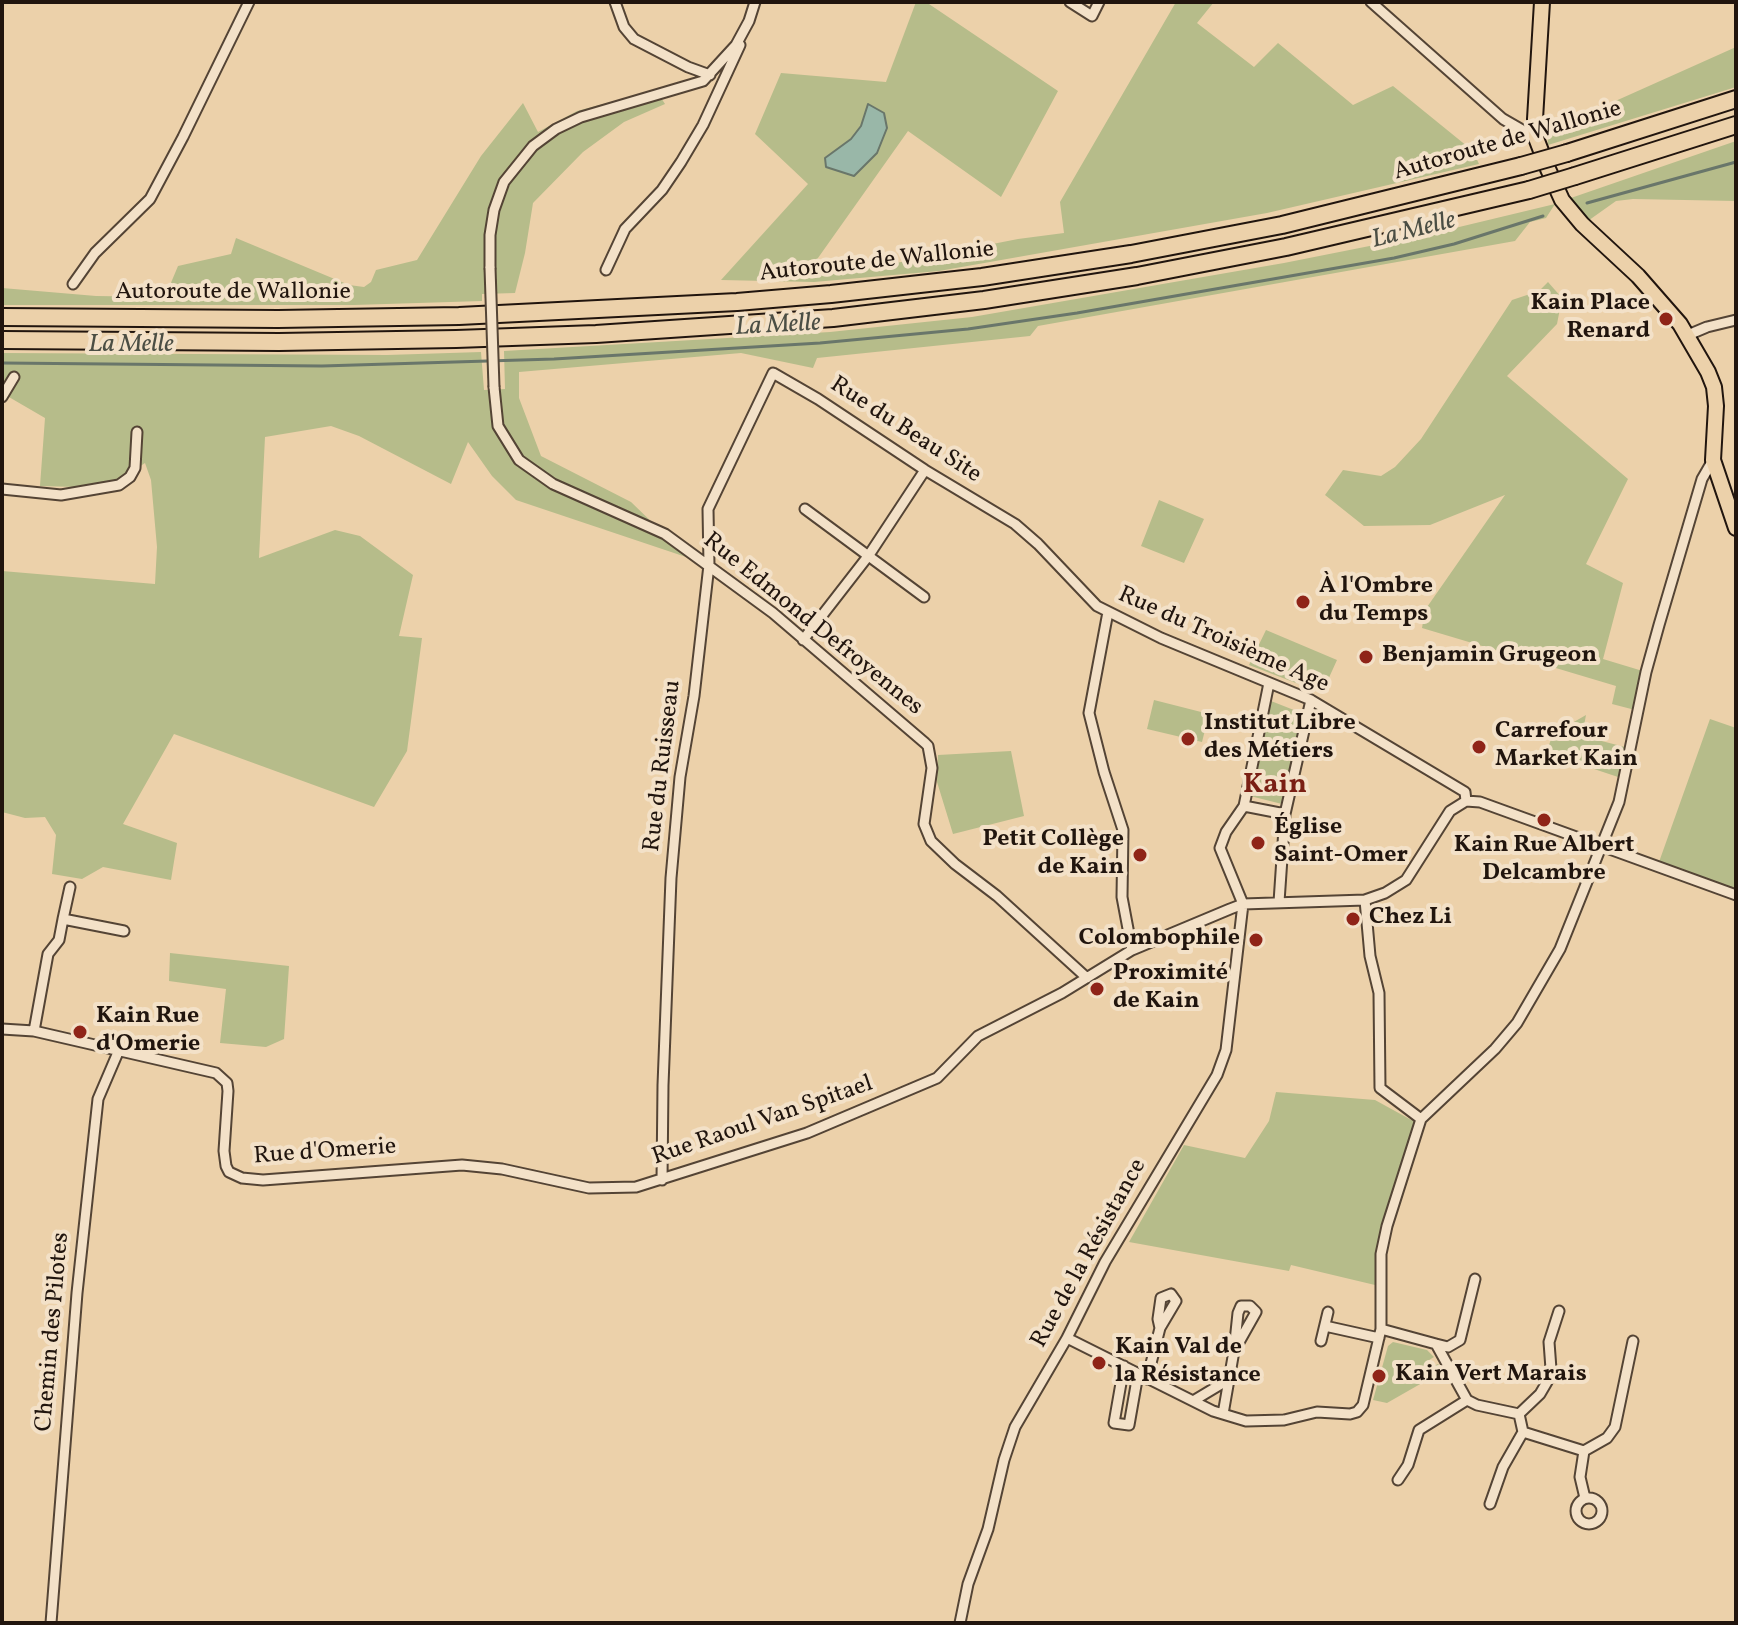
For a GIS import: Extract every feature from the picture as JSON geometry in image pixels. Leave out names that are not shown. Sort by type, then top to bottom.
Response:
[{"type":"highway","name":"Autoroute de Wallonie","points":[[2,317],[278,319],[459,316],[721,303],[982,277],[1131,254],[1282,225],[1521,166],[1736,99]]},
{"type":"highway","name":"Autoroute de Wallonie","points":[[2,340],[279,342],[596,334],[833,318],[984,300],[1137,276],[1286,247],[1529,190],[1736,125]]},
{"type":"main road","points":[[1542,2],[1536,138],[1562,200],[1582,224],[1638,276],[1688,335],[1714,387],[1713,460],[1736,528]]},
{"type":"street","points":[[73,284],[95,253],[150,199],[249,2]]},
{"type":"street","points":[[615,2],[624,27],[634,39],[707,78],[718,94]]},
{"type":"street","points":[[707,78],[741,37],[755,2]]},
{"type":"street","points":[[1070,2],[1092,16],[1099,2]]},
{"type":"street","points":[[1371,2],[1503,119],[1536,138]]},
{"type":"street","points":[[606,270],[625,229],[662,190],[695,137],[740,47],[741,37]]},
{"type":"street","name":"Rue Edmond Defroyennes","points":[[707,78],[650,99],[581,117],[556,129],[533,146],[504,182],[494,210],[490,235],[498,426],[519,460],[553,484],[665,534],[773,613],[928,746],[932,768],[924,824],[931,841],[1087,978]]},
{"type":"street","points":[[1688,335],[1736,320]]},
{"type":"street","name":"Rue du Beau Site","points":[[773,373],[1015,524]]},
{"type":"street","name":"Rue du Ruisseau","points":[[662,1180],[671,878],[680,777],[694,696],[709,565],[708,509],[773,373]]},
{"type":"street","points":[[2,397],[14,377]]},
{"type":"street","points":[[2,489],[61,495],[119,485],[130,477],[135,468],[137,432]]},
{"type":"street","points":[[1067,1338],[1193,1401],[1246,1421],[1284,1420],[1317,1412],[1357,1412],[1363,1405],[1380,1334],[1381,1254],[1421,1119],[1495,1049],[1517,1023],[1560,949],[1619,802],[1646,672],[1702,479],[1713,460]]},
{"type":"street","points":[[803,640],[869,555],[925,470]]},
{"type":"street","points":[[805,509],[924,597]]},
{"type":"street","name":"Rue du Troisième Age","points":[[1015,524],[1097,606],[1161,638],[1311,700],[1465,792],[1466,801]]},
{"type":"street","points":[[1108,612],[1089,713],[1123,830],[1122,897],[1132,950]]},
{"type":"street","points":[[1243,904],[1220,848],[1226,832],[1243,808],[1269,683]]},
{"type":"street","points":[[1279,902],[1285,814],[1311,700]]},
{"type":"street","points":[[1421,1119],[1380,1088],[1379,993],[1370,956],[1365,900],[1385,893],[1406,880],[1450,811],[1466,801],[1480,802],[1736,895]]},
{"type":"street","points":[[1243,808],[1285,814]]},
{"type":"street","points":[[34,1031],[48,954],[59,940],[70,887]]},
{"type":"street","name":"Rue Raoul Van Spitael","points":[[649,1184],[807,1133],[937,1078],[978,1036],[1040,1005],[1132,950],[1243,904],[1365,900]]},
{"type":"street","name":"Rue de la Résistance","points":[[960,1623],[968,1584],[988,1529],[1015,1427],[1067,1338],[1105,1262],[1217,1075],[1226,1050],[1243,904]]},
{"type":"street","points":[[63,919],[124,931]]},
{"type":"street","name":"Rue d'Omerie","points":[[2,1029],[34,1031],[216,1073],[222,1077],[228,1091],[224,1160],[229,1172],[242,1178],[263,1180],[462,1165],[502,1169],[589,1188],[611,1189],[649,1184]]},
{"type":"street","name":"Chemin des Pilotes","points":[[51,1623],[74,1323],[98,1099],[119,1050]]},
{"type":"street","points":[[1325,1326],[1448,1347],[1460,1340],[1475,1279]]},
{"type":"street","points":[[1519,1414],[1540,1394],[1547,1382],[1551,1369],[1549,1342],[1559,1311]]},
{"type":"street","points":[[1321,1341],[1328,1312]]},
{"type":"street","points":[[1124,1366],[1114,1423],[1129,1425],[1142,1376],[1160,1328]]},
{"type":"street","points":[[1523,1432],[1584,1451],[1607,1438],[1615,1427],[1633,1341]]},
{"type":"street","points":[[1436,1344],[1467,1400],[1519,1414]]},
{"type":"street","points":[[1223,1414],[1234,1351]]},
{"type":"street","points":[[1193,1401],[1228,1380]]},
{"type":"street","points":[[1398,1480],[1408,1465],[1419,1430],[1467,1400]]},
{"type":"street","points":[[1490,1504],[1503,1467],[1523,1432],[1519,1414]]},
{"type":"street","points":[[1584,1451],[1580,1477],[1585,1498]]},
{"type":"green space","points":[[916,2],[926,2],[1058,91],[1001,197],[908,131],[813,265],[891,264],[1064,233],[1060,202],[1176,2],[1214,2],[1197,23],[1254,67],[1278,43],[1353,105],[1393,86],[1473,151],[1479,164],[1267,213],[939,271],[814,282],[721,280],[808,184],[755,134],[781,73],[886,82]]},
{"type":"green space","points":[[1736,47],[1736,87],[1548,145],[1547,125],[1602,107]]},
{"type":"green space","points":[[656,90],[665,104],[624,122],[583,152],[533,203],[515,293],[482,294],[482,301],[354,305],[2,305],[2,288],[96,296],[165,297],[178,266],[231,254],[236,238],[349,285],[364,287],[371,282],[376,270],[417,260],[481,156],[523,103],[538,132],[577,111]]},
{"type":"green space","points":[[1736,141],[1736,201],[1616,201],[1585,223],[1568,199]]},
{"type":"green space","points":[[1555,204],[1546,218],[1530,222],[1515,241],[1038,326],[1030,336],[817,358],[813,368],[741,353],[519,372],[519,398],[541,456],[631,502],[689,558],[516,500],[492,476],[468,442],[451,484],[359,436],[331,426],[265,437],[259,558],[335,530],[360,536],[413,575],[399,636],[422,638],[407,751],[374,807],[174,734],[123,824],[177,843],[171,880],[103,867],[82,879],[52,874],[56,835],[45,817],[25,818],[2,812],[2,571],[155,584],[157,547],[151,480],[145,463],[118,481],[76,487],[40,486],[45,418],[2,393],[2,353],[387,355],[481,352],[484,390],[505,389],[504,351],[830,332],[972,317],[1284,263],[1430,234]]},
{"type":"green space","points":[[1548,282],[1562,298],[1557,324],[1507,376],[1628,479],[1586,564],[1623,583],[1603,659],[1646,672],[1639,711],[1612,704],[1616,686],[1422,628],[1425,610],[1505,495],[1430,525],[1364,526],[1325,495],[1343,470],[1381,476],[1395,467],[1421,439],[1512,300],[1539,291]]},
{"type":"green space","points":[[1159,500],[1204,519],[1184,563],[1141,546]]},
{"type":"green space","points":[[1266,630],[1337,660],[1322,693],[1249,665]]},
{"type":"green space","points":[[1154,700],[1209,714],[1202,742],[1147,729]]},
{"type":"green space","points":[[1271,701],[1304,714],[1282,804],[1250,796]]},
{"type":"green space","points":[[1586,715],[1582,736],[1625,747],[1618,777],[1546,753],[1553,734]]},
{"type":"green space","points":[[1710,719],[1736,728],[1736,890],[1659,862]]},
{"type":"green space","points":[[1011,751],[1024,816],[953,834],[937,782],[938,755]]},
{"type":"green space","points":[[170,953],[289,966],[284,1039],[266,1047],[220,1043],[226,989],[169,981]]},
{"type":"green space","points":[[1276,1092],[1375,1100],[1415,1122],[1376,1252],[1375,1285],[1291,1265],[1289,1271],[1129,1242],[1184,1145],[1245,1158],[1269,1121]]},
{"type":"green space","points":[[1393,1342],[1427,1350],[1434,1357],[1426,1362],[1430,1368],[1438,1364],[1443,1371],[1387,1403],[1373,1400],[1388,1346]]},
{"type":"shaded area","points":[[868,104],[884,113],[887,128],[877,153],[854,176],[826,167],[825,158],[851,139],[861,126]]},
{"type":"waterway","name":"La Melle","points":[[1587,203],[1736,162]]},
{"type":"waterway","name":"La Melle","points":[[2,363],[322,366],[554,359],[820,343],[968,329],[1394,258],[1454,244],[1543,216]]},
{"type":"place","name":"Kain Place Renard","points":[[1666,319]]},
{"type":"place","name":"À l'Ombre du Temps","points":[[1303,602]]},
{"type":"place","name":"Benjamin Grugeon","points":[[1366,657]]},
{"type":"place","name":"Institut Libre des Métiers","points":[[1188,739]]},
{"type":"place","name":"Carrefour Market Kain","points":[[1479,747]]},
{"type":"place","name":"Kain Rue Albert Delcambre","points":[[1544,820]]},
{"type":"place","name":"Église Saint-Omer","points":[[1258,843]]},
{"type":"place","name":"Petit Collège de Kain","points":[[1140,855]]},
{"type":"place","name":"Chez Li","points":[[1353,919]]},
{"type":"place","name":"Colombophile","points":[[1256,940]]},
{"type":"place","name":"Proximité de Kain","points":[[1097,989]]},
{"type":"place","name":"Kain Rue d'Omerie","points":[[80,1032]]},
{"type":"place","name":"Kain Val de la Résistance","points":[[1099,1363]]},
{"type":"place","name":"Kain Vert Marais","points":[[1379,1376]]},
{"type":"district","name":"Kain","points":[[1275,787]]}]
